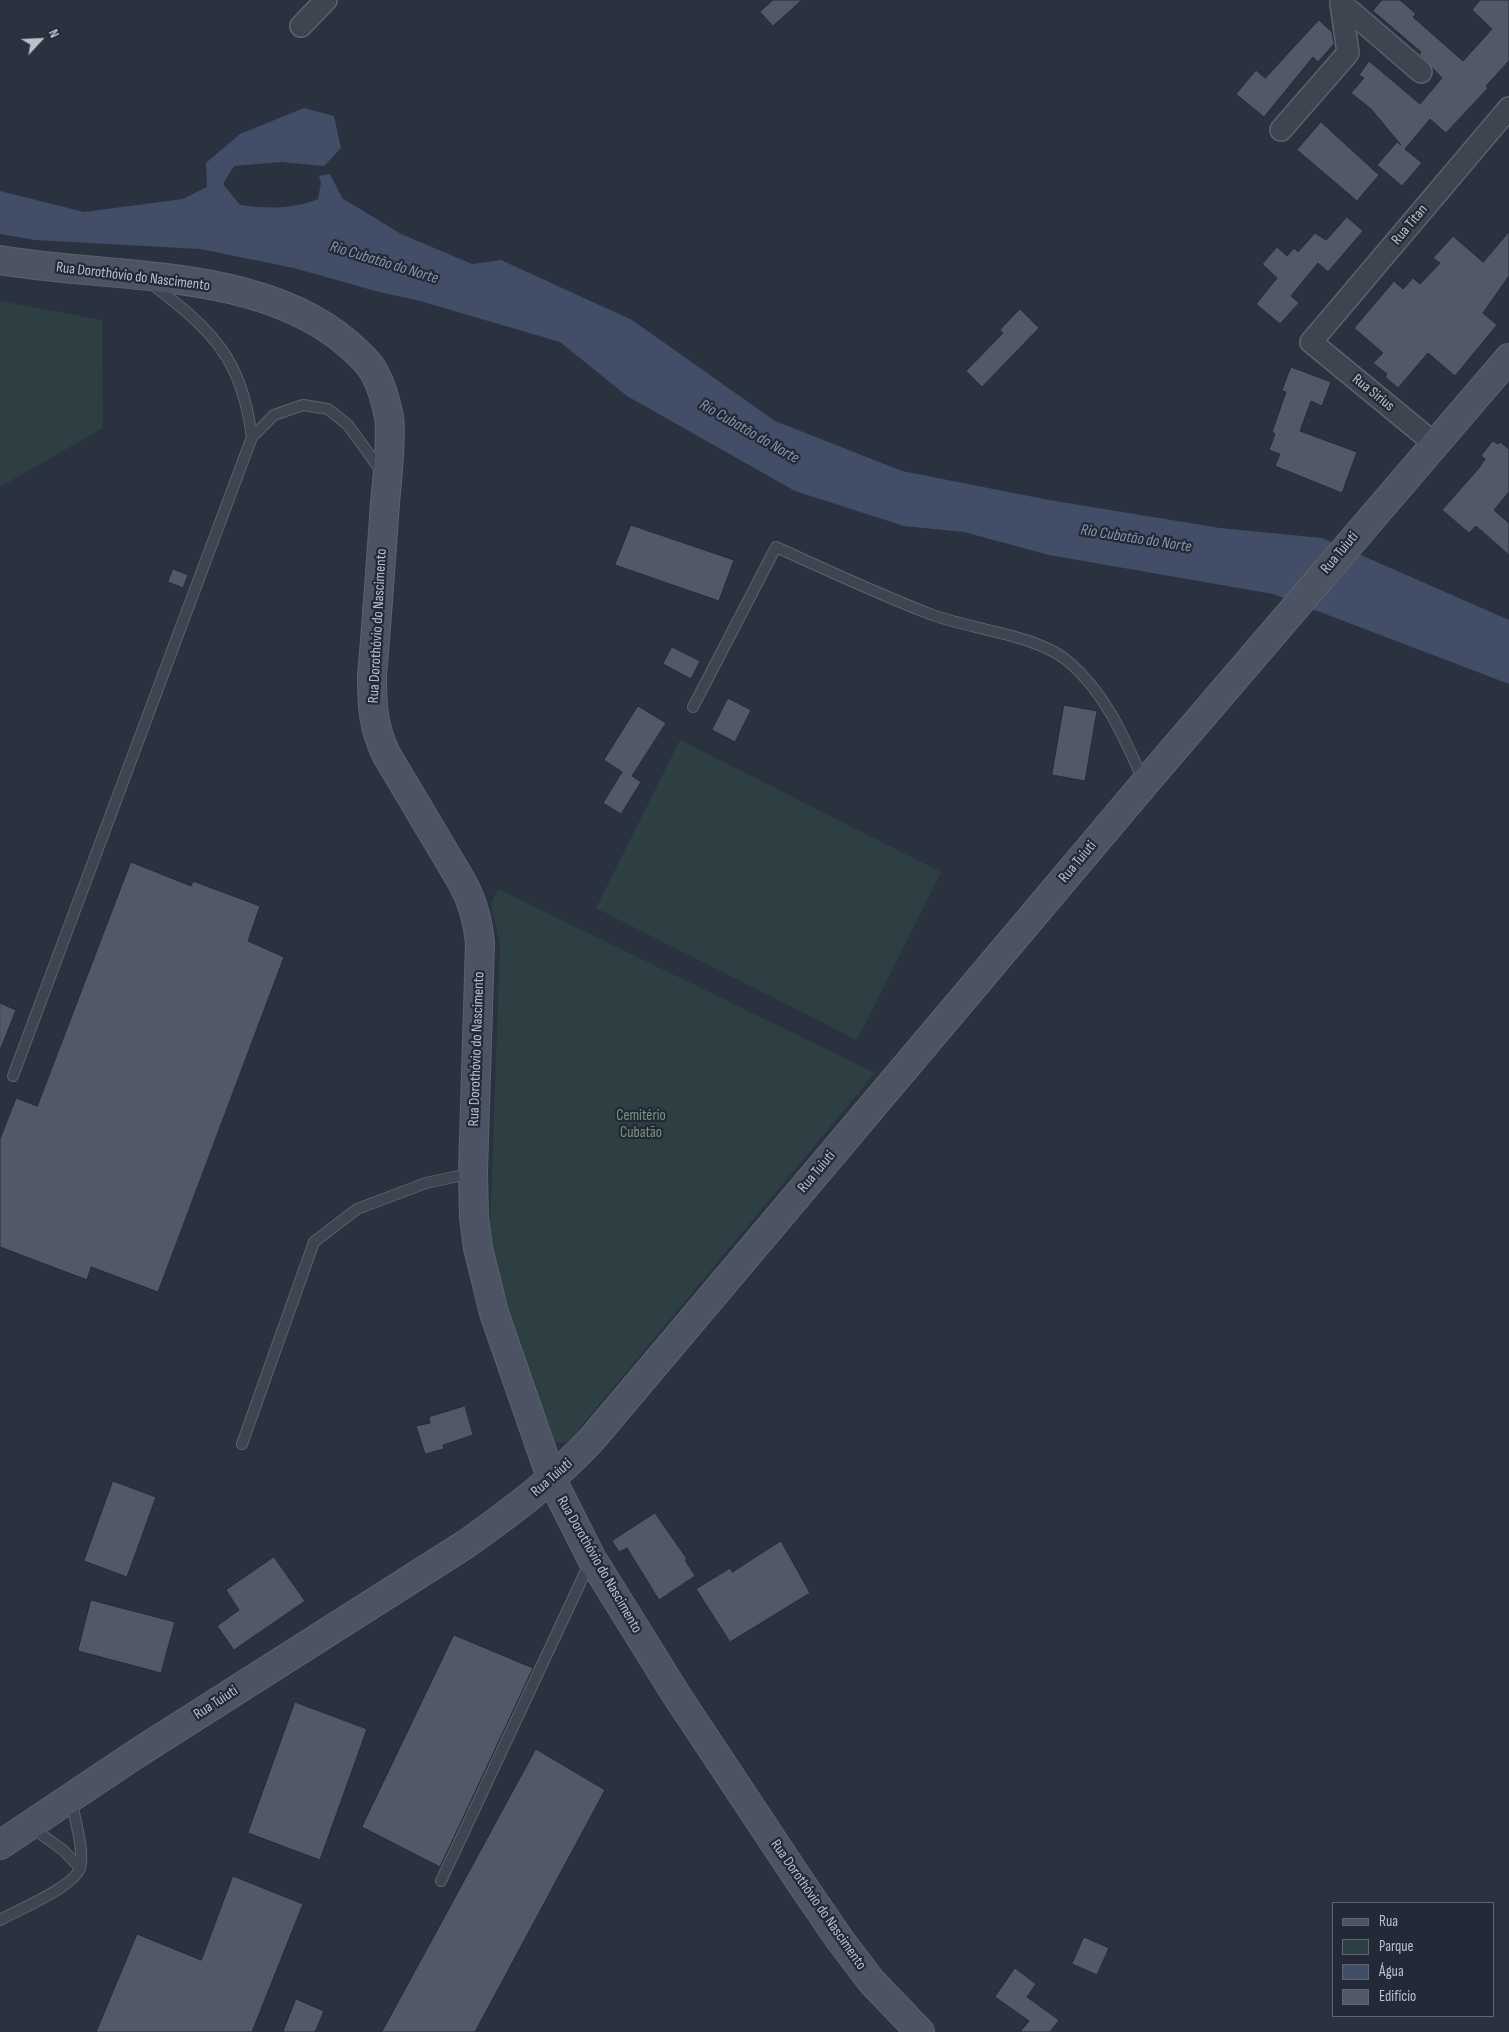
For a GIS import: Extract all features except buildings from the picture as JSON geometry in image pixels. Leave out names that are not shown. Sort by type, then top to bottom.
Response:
[{"type":"street","points":[[301,26],[326,0]]},
{"type":"street","points":[[1342,2],[1421,72]]},
{"type":"street","points":[[1282,130],[1348,52],[1342,2]]},
{"type":"street","name":"Rua Titan","points":[[1311,342],[1509,108]]},
{"type":"street","name":"Rua Dorothóvio do Nascimento","points":[[0,260],[35,266],[142,275],[194,282],[246,293],[294,310],[332,330],[357,352],[374,372],[383,392],[389,419],[387,479],[372,676],[372,708],[377,733],[386,754],[473,902],[478,922],[480,943],[473,1172],[474,1217],[484,1279],[494,1313],[552,1480],[592,1559],[677,1696],[840,1940],[872,1982],[920,2032]]},
{"type":"street","name":"Rua Sirius","points":[[1311,342],[1435,444]]},
{"type":"street","name":"Rua Tuiuti","points":[[0,1845],[70,1797],[466,1544],[552,1480],[599,1432],[1278,626],[1509,358]]},
{"type":"lane","points":[[142,275],[194,316],[216,339],[241,385],[252,437]]},
{"type":"lane","points":[[13,1076],[252,437],[274,415],[302,405],[328,409],[348,426],[387,479]]},
{"type":"lane","points":[[693,707],[776,547],[931,615],[1036,644],[1068,661],[1096,688],[1111,712],[1145,783]]},
{"type":"lane","points":[[242,1444],[314,1242],[357,1208],[426,1183],[473,1172]]},
{"type":"lane","points":[[441,1881],[592,1559]]},
{"type":"lane","points":[[0,1920],[72,1880],[80,1868],[79,1846],[70,1797]]},
{"type":"lane","points":[[30,1826],[63,1850],[80,1868]]},
{"type":"green space","points":[[0,301],[102,320],[103,428],[0,487]]},
{"type":"green space","points":[[680,740],[941,872],[857,1040],[596,908]]},
{"type":"green space","name":"Cemitério Cubatão","points":[[498,889],[875,1073],[568,1442],[554,1443],[540,1436],[502,1312],[490,1229],[500,946],[491,903]]},
{"type":"water","name":"Rio Cubatão do Norte","points":[[304,108],[334,116],[341,148],[324,166],[281,162],[234,166],[223,184],[240,205],[280,207],[299,205],[318,199],[321,183],[319,176],[330,174],[342,198],[401,234],[472,264],[501,260],[632,320],[775,421],[902,471],[1049,500],[1220,528],[1322,538],[1509,620],[1509,684],[1273,594],[1049,555],[964,532],[904,526],[795,491],[627,396],[560,342],[420,301],[379,292],[294,268],[200,249],[35,240],[0,234],[0,191],[84,212],[183,199],[207,187],[206,163],[240,134]]}]
